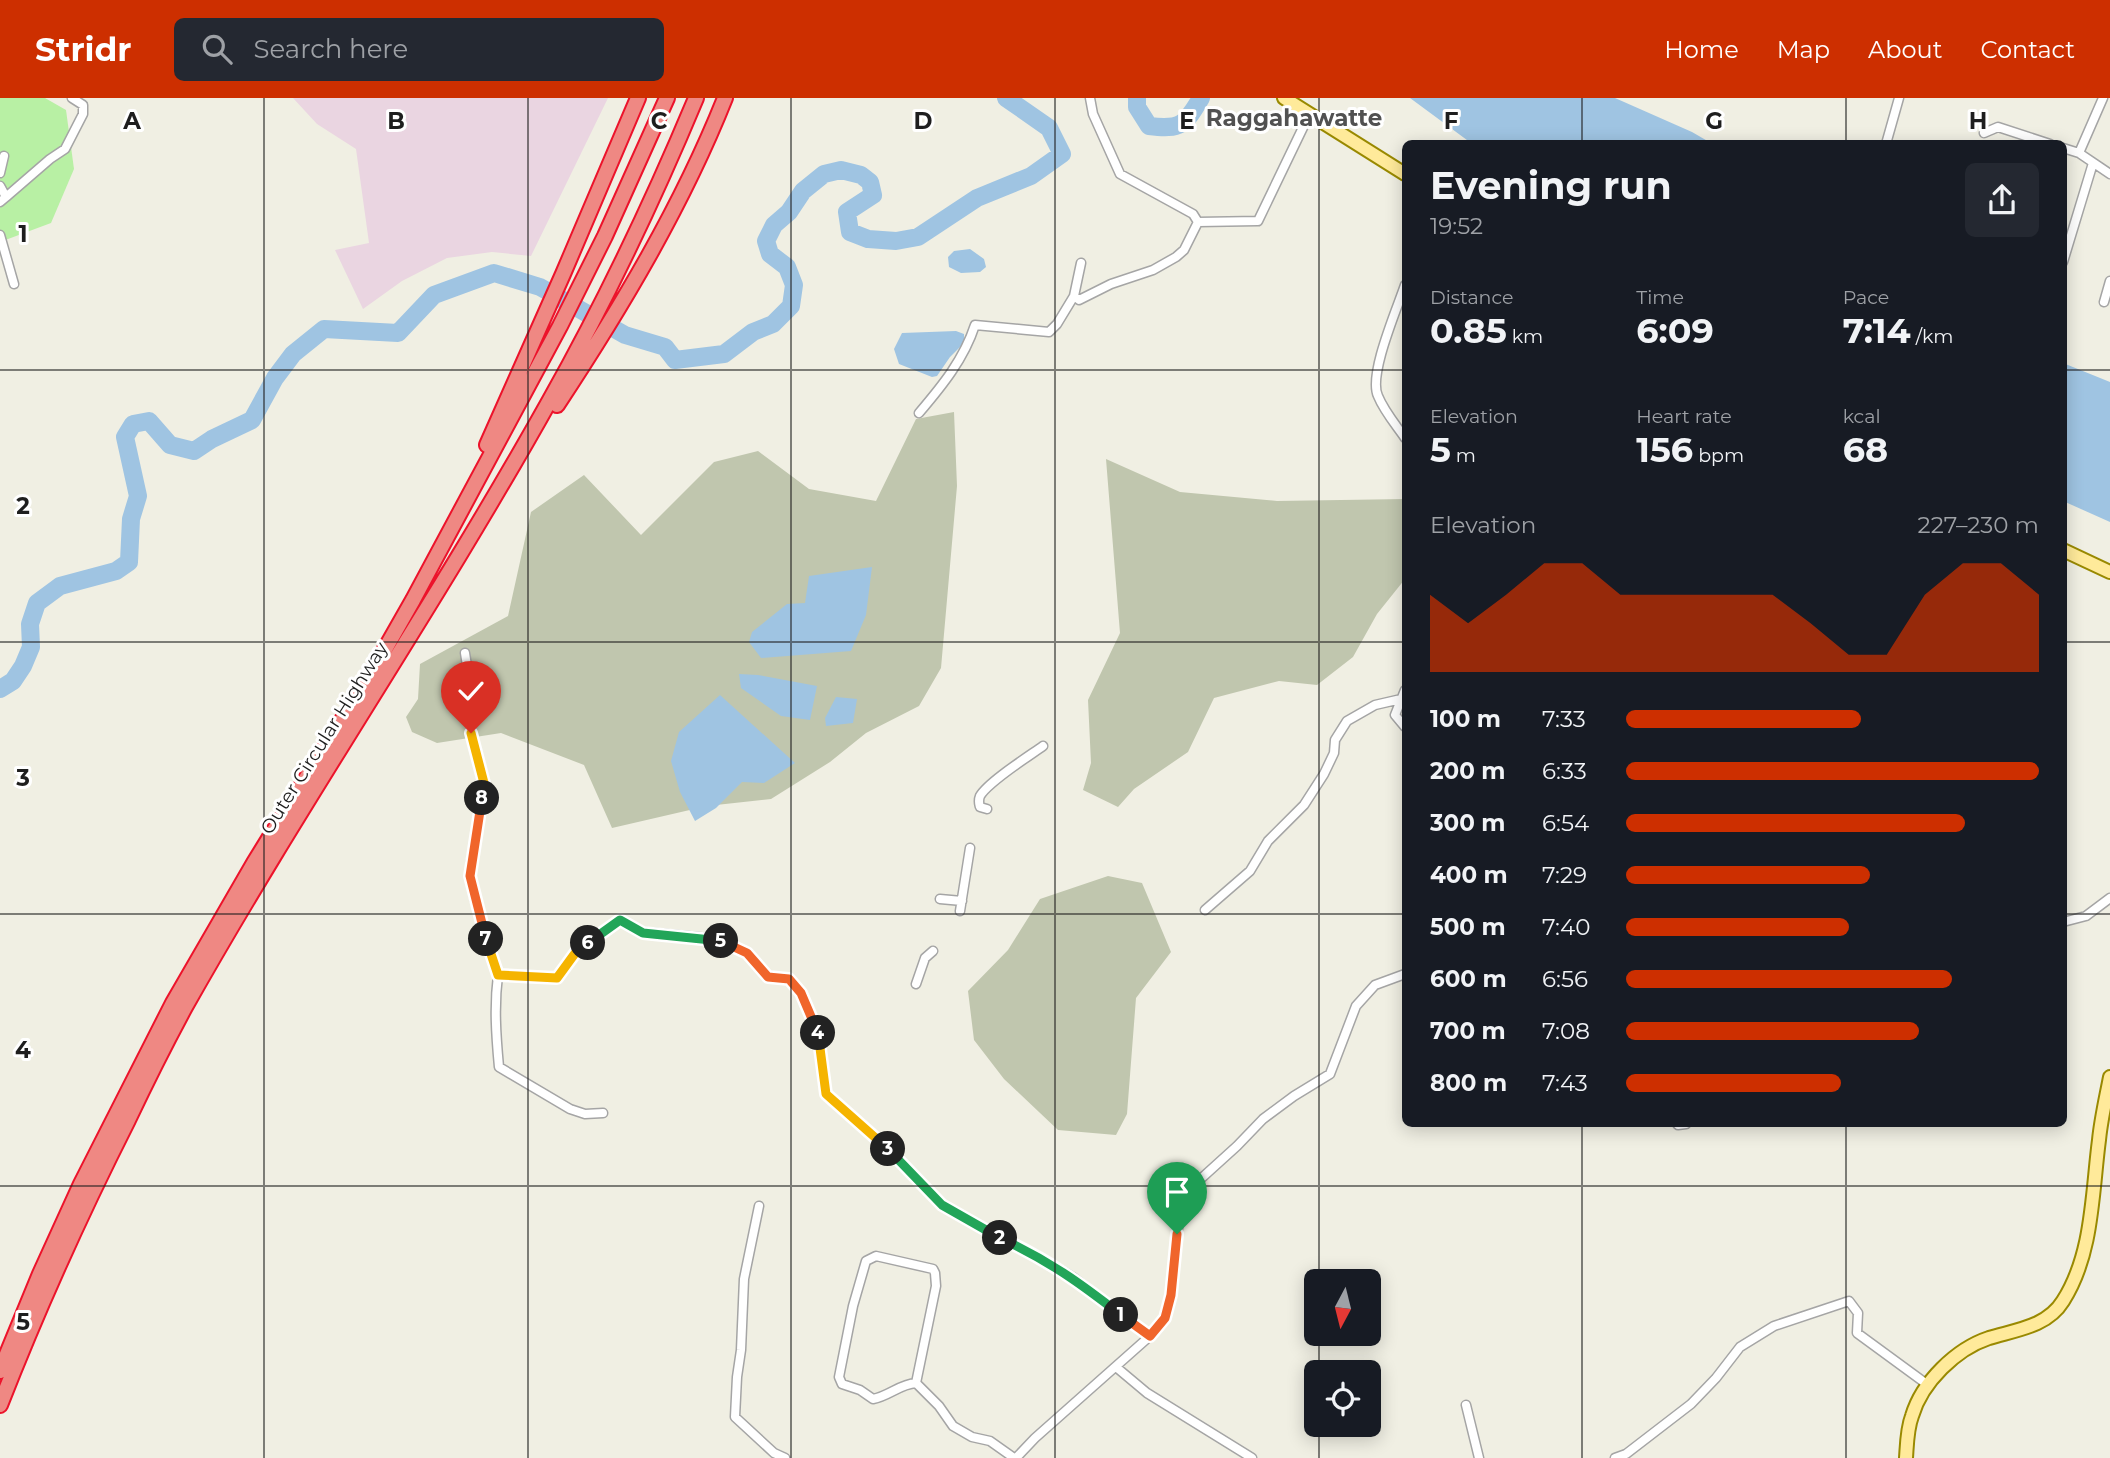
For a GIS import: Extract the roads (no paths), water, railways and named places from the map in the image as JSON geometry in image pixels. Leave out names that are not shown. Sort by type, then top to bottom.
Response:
[{"type":"highway","points":[[458,514],[638,98]]},
{"type":"highway","name":"Outer Circular Highway","points":[[0,1405],[7,1364],[173,1031],[560,326],[606,236],[667,98]]},
{"type":"highway","name":"Outer Circular Highway","points":[[302,799],[388,672],[550,401],[632,244],[696,98]]},
{"type":"highway","points":[[478,523],[630,290],[679,197],[725,98]]},
{"type":"main road","points":[[1284,98],[1402,172]]},
{"type":"main road","points":[[2067,552],[2110,572]]},
{"type":"main road","points":[[1906,1458],[1911,1417],[1928,1385],[1944,1368],[1974,1345],[2045,1320],[2062,1303],[2069,1291],[2085,1246],[2110,1077]]},
{"type":"street","points":[[0,186],[3,200],[65,149],[83,114],[83,105],[72,98]]},
{"type":"street","points":[[1090,98],[1093,114],[1120,174],[1193,214],[1198,222]]},
{"type":"street","points":[[1887,140],[1899,98]]},
{"type":"street","points":[[2079,153],[2103,98]]},
{"type":"street","points":[[1198,222],[1258,220],[1309,115]]},
{"type":"street","points":[[1984,133],[1998,127],[2038,140]]},
{"type":"street","points":[[2067,149],[2079,153],[2110,174]]},
{"type":"street","points":[[0,173],[4,156]]},
{"type":"street","points":[[2067,249],[2093,163]]},
{"type":"street","points":[[1074,296],[1083,299],[1111,284],[1153,270],[1176,257],[1184,250],[1198,222]]},
{"type":"street","points":[[0,235],[14,284]]},
{"type":"street","points":[[919,413],[942,386],[970,341],[975,325],[1049,332],[1074,296],[1081,263]]},
{"type":"street","points":[[2104,302],[2110,281]]},
{"type":"street","points":[[1402,294],[1378,365],[1375,383],[1377,395],[1402,433]]},
{"type":"street","points":[[465,653],[471,691],[471,733],[484,783],[470,876],[498,975],[495,1028],[499,1067],[570,1109],[585,1114],[603,1113]]},
{"type":"street","points":[[1401,699],[1395,715],[1402,723]]},
{"type":"street","points":[[1205,910],[1250,871],[1268,841],[1304,805],[1324,774],[1334,753],[1335,740],[1347,720],[1375,705],[1401,699]]},
{"type":"street","points":[[987,809],[978,804],[981,795],[1043,746]]},
{"type":"street","points":[[960,911],[970,848]]},
{"type":"street","points":[[2067,921],[2087,916],[2110,898]]},
{"type":"street","points":[[940,899],[962,901]]},
{"type":"street","points":[[498,975],[557,978],[576,952],[620,920],[643,933],[718,939],[747,953],[768,977],[789,979],[801,993],[818,1029],[826,1094],[877,1138],[942,1205],[1074,1278],[1150,1336]]},
{"type":"street","points":[[916,984],[925,958],[933,951]]},
{"type":"street","points":[[916,1382],[959,1431],[989,1441],[1015,1458],[1150,1336],[1165,1318],[1171,1295],[1184,1194],[1263,1119],[1330,1074],[1356,1006],[1375,985],[1402,975]]},
{"type":"street","points":[[759,1206],[744,1279],[735,1417],[774,1453],[785,1458]]},
{"type":"street","points":[[876,1256],[933,1269],[936,1273],[936,1286],[916,1382],[905,1384],[873,1399],[840,1382],[853,1306],[866,1261],[870,1258],[876,1256]]},
{"type":"street","points":[[1615,1458],[1626,1454],[1690,1405],[1740,1347],[1774,1326],[1849,1301],[1858,1313],[1857,1333],[1928,1385]]},
{"type":"street","points":[[1116,1367],[1147,1393],[1252,1458]]},
{"type":"street","points":[[1466,1405],[1479,1458]]},
{"type":"water","points":[[1410,98],[1615,98],[1706,140],[1467,140]]},
{"type":"water","points":[[970,249],[984,259],[986,267],[980,272],[961,273],[949,267],[948,257],[954,251]]},
{"type":"water","points":[[956,331],[964,334],[964,343],[937,376],[932,377],[899,364],[894,349],[902,333]]},
{"type":"water","points":[[2067,365],[2110,382],[2110,522],[2067,503]]},
{"type":"water","points":[[872,567],[866,615],[851,651],[761,658],[749,642],[752,632],[787,604],[805,603],[809,576]]},
{"type":"water","points":[[739,674],[817,686],[810,720],[781,716],[741,688]]},
{"type":"water","points":[[720,695],[795,763],[764,783],[742,782],[716,808],[695,821],[680,792],[671,761],[679,732]]},
{"type":"water","points":[[836,697],[857,699],[853,723],[826,726],[825,718]]},
{"type":"waterway","points":[[0,689],[13,681],[23,666],[31,647],[30,624],[37,603],[60,586],[116,571],[129,562],[131,519],[138,496],[125,437],[133,424],[149,421],[170,445],[194,451],[252,420],[275,378],[293,354],[324,329],[398,333],[434,295],[494,273],[540,287],[625,335],[665,347],[675,360],[724,354],[753,332],[773,324],[791,306],[794,285],[787,267],[770,254],[766,241],[774,225],[789,212],[803,191],[824,174],[841,170],[861,175],[870,182],[873,195],[847,212],[850,232],[868,239],[896,241],[918,237],[977,198],[1031,176],[1062,154],[1049,128],[1006,98]]},
{"type":"waterway","points":[[1137,98],[1137,107],[1149,126],[1168,127],[1186,120],[1201,98]]},
{"type":"district","name":"Raggahawatte","points":[[1294,118]]}]
